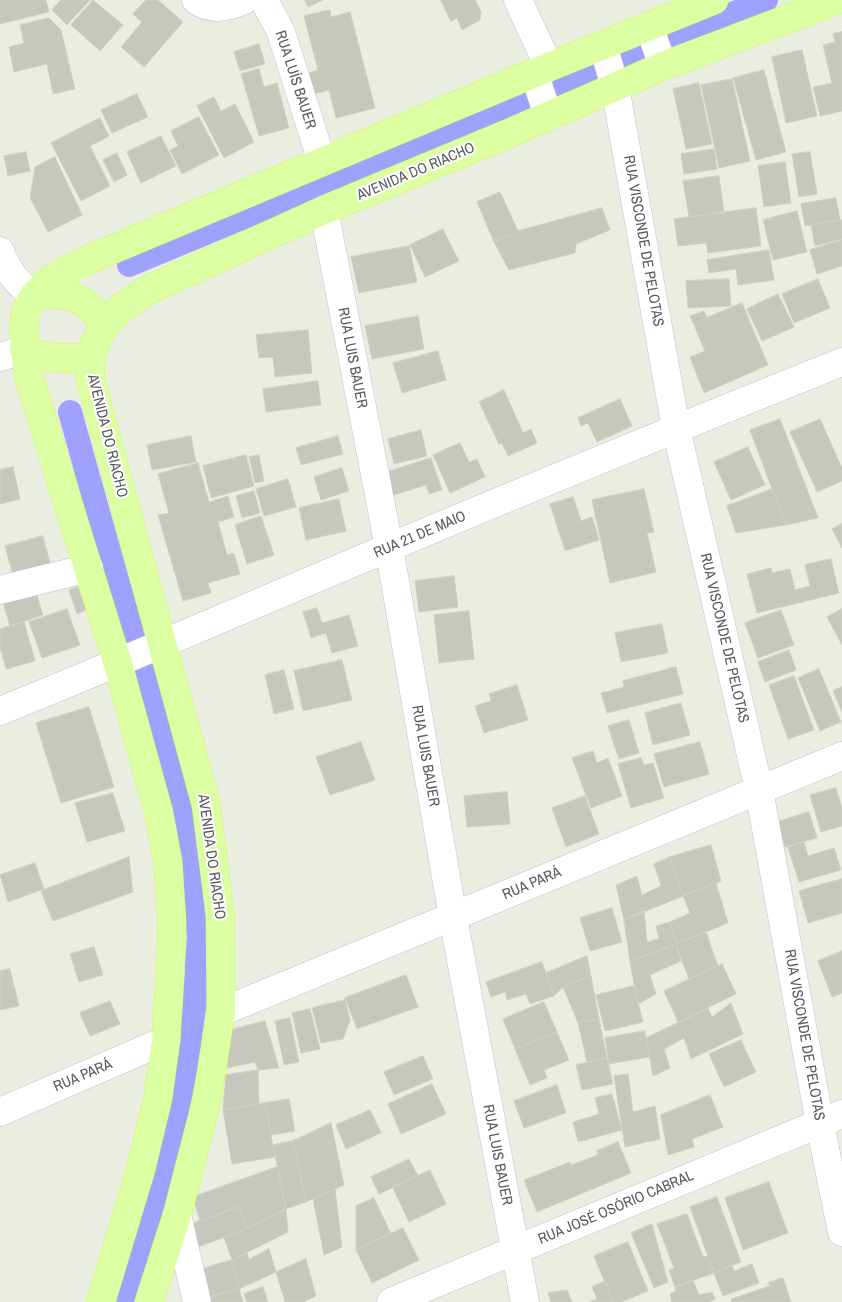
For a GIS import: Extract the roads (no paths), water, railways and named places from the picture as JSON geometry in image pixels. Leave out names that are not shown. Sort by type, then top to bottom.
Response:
[{"type":"main road","name":"AVENIDA DO RIACHO","points":[[149,1302],[177,1215],[207,1099],[221,1012],[220,915],[206,806],[141,654],[89,568],[29,377],[12,353],[23,328],[27,308],[34,295],[47,282],[90,259],[541,70],[714,0]]},
{"type":"main road","name":"AVENIDA DO RIACHO","points":[[101,1302],[141,1169],[158,1098],[166,1040],[172,922],[168,862],[158,813],[141,654],[90,378],[91,355],[98,337],[106,324],[124,306],[150,289],[324,210],[507,134],[548,115],[614,80],[663,66],[837,0]]},
{"type":"main road","points":[[34,295],[51,293],[69,294],[84,302],[106,324]]},
{"type":"main road","points":[[12,353],[75,359],[91,355]]},
{"type":"street","points":[[196,0],[200,3],[222,8],[244,0]]},
{"type":"street","name":"RUA LUÍS BAUER","points":[[264,0],[281,32],[322,162]]},
{"type":"street","points":[[518,0],[541,70],[548,115]]},
{"type":"street","points":[[649,26],[663,66]]},
{"type":"street","name":"RUA VISCONDE DE PELOTAS","points":[[603,45],[614,80],[676,428],[759,790],[831,1119],[842,1232]]},
{"type":"street","name":"RUA LUIS BAUER","points":[[324,210],[389,548],[453,917],[525,1302]]},
{"type":"street","points":[[0,251],[8,270],[21,286],[34,295]]},
{"type":"street","name":"RUA 21 DE MAIO","points":[[0,711],[141,654],[676,428],[842,362]]},
{"type":"street","points":[[0,590],[89,568]]},
{"type":"street","name":"RUA PARÁ","points":[[221,1012],[842,756]]},
{"type":"street","name":"RUA PARÁ","points":[[0,1112],[166,1040]]},
{"type":"street","name":"RUA JOSÉ OSÓRIO CABRAL","points":[[391,1302],[831,1119]]},
{"type":"street","points":[[177,1215],[197,1302]]},
{"type":"waterway","points":[[129,265],[766,0]]},
{"type":"waterway","points":[[70,412],[180,805],[192,865],[199,937],[194,1008],[186,1065],[169,1153],[125,1302]]}]
